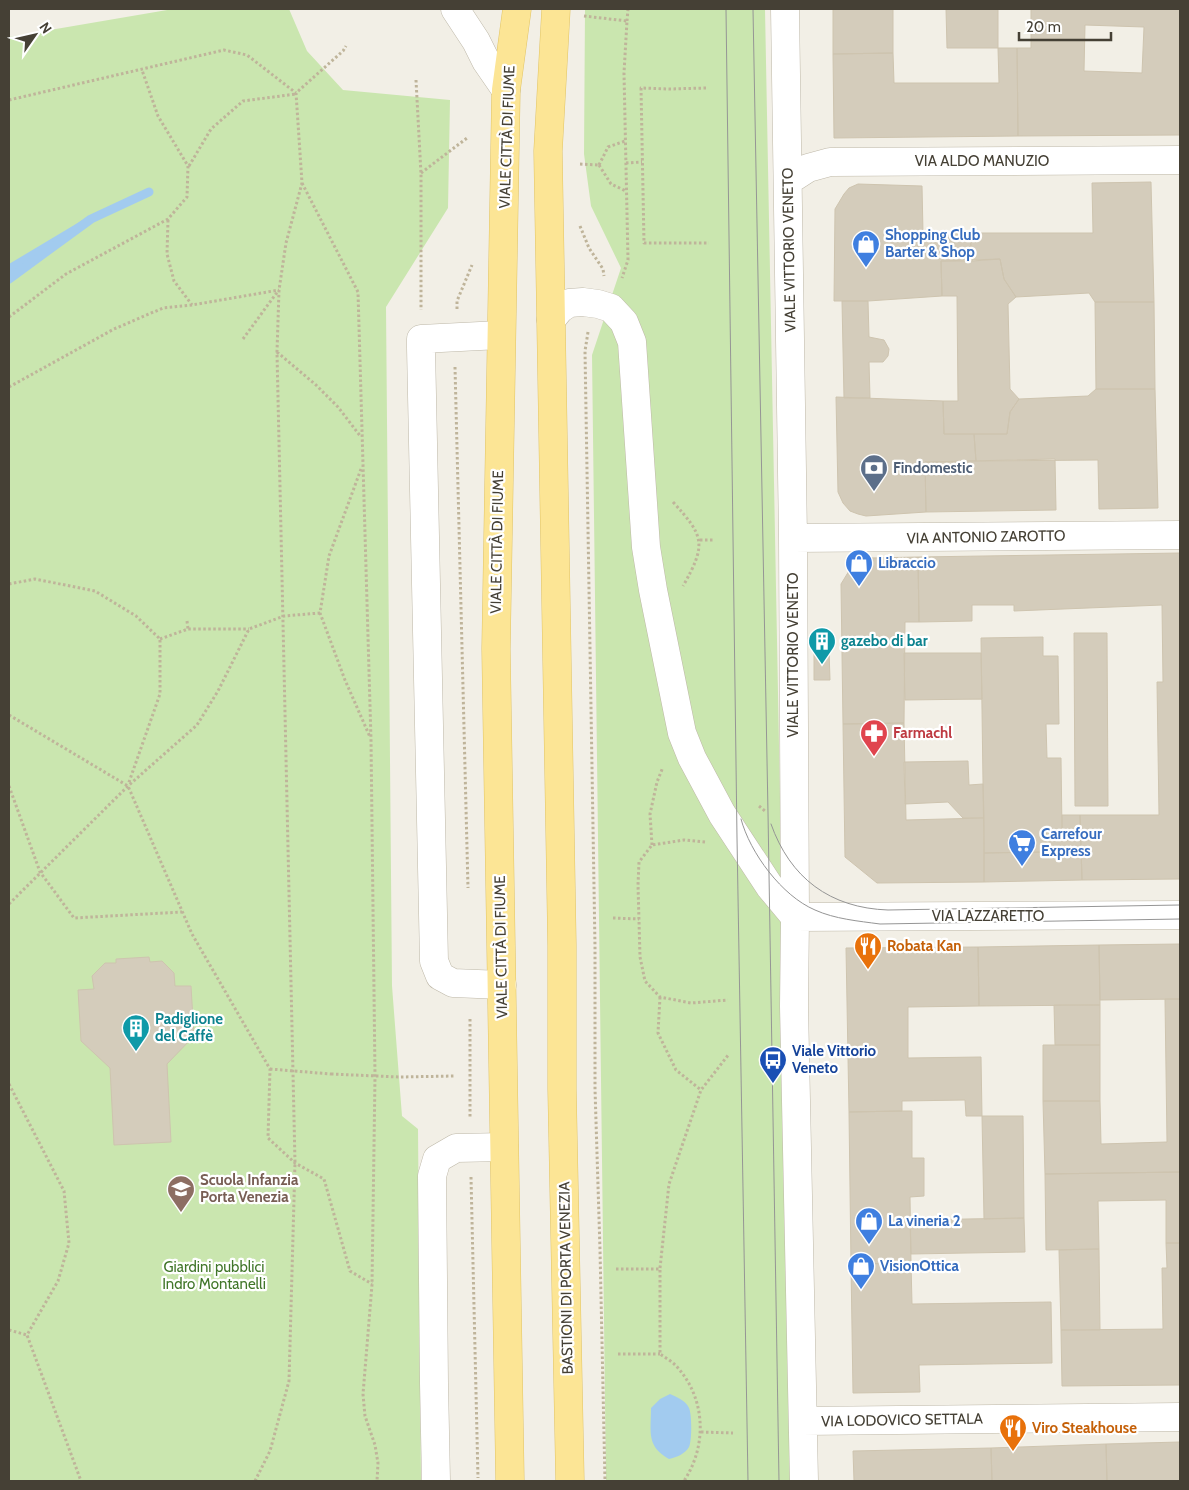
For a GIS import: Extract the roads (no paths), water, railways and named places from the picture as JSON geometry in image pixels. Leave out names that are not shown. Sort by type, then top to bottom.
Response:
[{"type":"main road","name":"VIALE CITTÀ DI FIUME","points":[[504,1147],[496,649],[500,335],[506,90],[517,9]]},
{"type":"main road","points":[[551,320],[548,151],[569,13]]},
{"type":"main road","name":"BASTIONI DI PORTA VENEZIA","points":[[551,320],[570,1481]]},
{"type":"main road","points":[[504,1147],[510,1481]]},
{"type":"street","points":[[455,9],[506,90]]},
{"type":"street","name":"VIALE VITTORIO VENETO","points":[[785,9],[793,538],[794,1006],[804,1481]]},
{"type":"street","name":"VIA ALDO MANUZIO","points":[[788,181],[808,168],[830,162],[1180,160]]},
{"type":"street","points":[[551,320],[560,309],[569,303],[583,302],[611,308],[624,322],[632,342],[646,547],[682,733],[692,758],[722,814],[770,887],[795,917]]},
{"type":"street","points":[[500,335],[421,338],[434,961],[440,976],[454,983],[502,985]]},
{"type":"street","name":"VIA ANTONIO ZAROTTO","points":[[793,538],[1180,535]]},
{"type":"street","name":"VIA LAZZARETTO","points":[[795,917],[1180,915]]},
{"type":"street","points":[[436,1481],[432,1176],[437,1159],[456,1148],[504,1147]]},
{"type":"street","name":"VIA LODOVICO SETTALA","points":[[803,1421],[1180,1417]]},
{"type":"water","points":[[145,190],[149,192],[91,219],[9,279],[9,264],[91,215]]},
{"type":"water","points":[[670,1394],[688,1406],[691,1428],[689,1447],[680,1455],[669,1459],[656,1449],[651,1438],[651,1408],[660,1399]]},
{"type":"waterway","points":[[9,279],[91,219],[149,192]]},
{"type":"tram line","points":[[726,9],[748,1481]]},
{"type":"tram line","points":[[753,9],[779,1481]]},
{"type":"tram line","points":[[741,819],[752,846],[779,884],[791,895],[815,910],[839,918],[880,924],[1180,919]]},
{"type":"tram line","points":[[771,824],[789,860],[801,874],[831,896],[867,908],[888,910],[1180,905]]},
{"type":"place","name":"Shopping Club Barter & Shop","points":[[866,268]]},
{"type":"place","name":"Findomestic","points":[[874,492]]},
{"type":"place","name":"Libraccio","points":[[859,587]]},
{"type":"place","name":"gazebo di bar","points":[[822,665]]},
{"type":"place","name":"Farmachl","points":[[874,757]]},
{"type":"place","name":"Carrefour Express","points":[[1022,867]]},
{"type":"place","name":"Robata Kan","points":[[868,970]]},
{"type":"place","name":"Padiglione del Caffè","points":[[136,1052]]},
{"type":"place","name":"Viale Vittorio Veneto","points":[[773,1084]]},
{"type":"place","name":"Scuola Infanzia Porta Venezia","points":[[181,1213]]},
{"type":"place","name":"La vineria 2","points":[[869,1245]]},
{"type":"place","name":"VisionOttica","points":[[861,1290]]},
{"type":"place","name":"Viro Steakhouse","points":[[1013,1452]]},
{"type":"park label","name":"Giardini pubblici Indro Montanelli","points":[[214,1276]]}]
